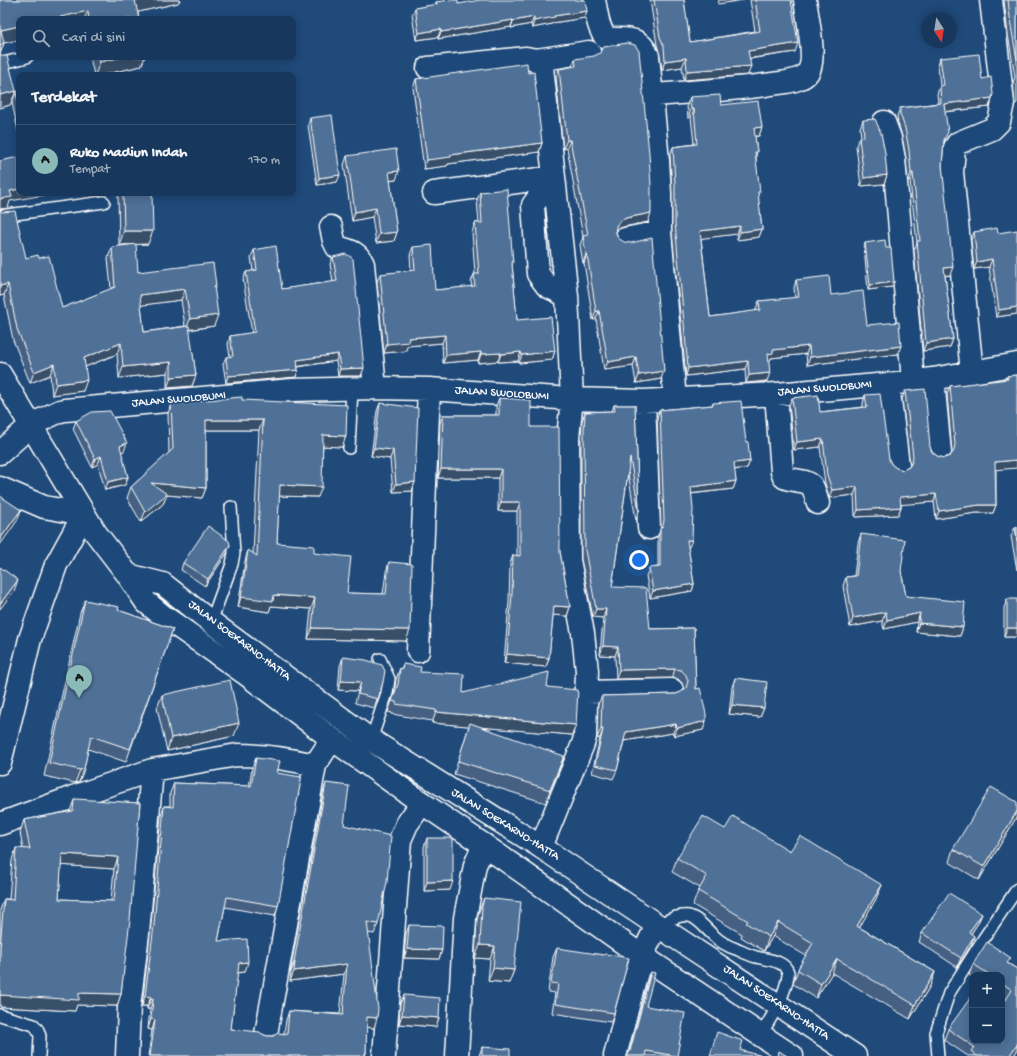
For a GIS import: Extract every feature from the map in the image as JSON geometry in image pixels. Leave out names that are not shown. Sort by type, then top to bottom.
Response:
[{"type":"main road","points":[[594,0],[598,24],[606,38],[635,41],[641,44],[648,56],[658,161],[660,232],[675,400]]},
{"type":"main road","points":[[652,94],[741,88],[789,82],[805,75],[809,72],[812,59],[812,47],[805,0]]},
{"type":"main road","points":[[972,373],[952,172],[954,150],[958,144],[992,129],[999,122],[1003,103],[991,0]]},
{"type":"main road","points":[[428,68],[526,58],[536,60],[589,52]]},
{"type":"main road","points":[[536,60],[542,67],[554,183]]},
{"type":"main road","points":[[884,122],[890,138],[894,159],[923,380],[940,453]]},
{"type":"main road","points":[[434,193],[554,183]]},
{"type":"main road","points":[[541,847],[585,737],[586,671],[583,633],[569,560],[568,438],[572,399],[567,296],[547,286],[538,274],[533,205],[541,194],[554,183]]},
{"type":"main road","points":[[331,227],[337,247],[349,250],[359,255],[363,264],[375,388]]},
{"type":"main road","points":[[625,238],[660,232]]},
{"type":"main road","name":"JALAN SWOLOBUMI","points":[[0,453],[31,425],[60,411],[292,390],[428,388],[572,399],[644,401],[675,400],[776,394],[888,384],[972,373],[1017,364]]},
{"type":"main road","name":"JALAN SOEKARNO-HATTA","points":[[0,374],[95,532],[128,575],[146,602],[163,616],[246,674],[332,739],[422,803],[642,956],[792,1056]]},
{"type":"main road","points":[[888,384],[898,465]]},
{"type":"main road","points":[[418,651],[428,388]]},
{"type":"main road","points":[[776,394],[782,472],[784,477],[789,480],[806,482],[810,484],[813,487],[818,503]]},
{"type":"main road","points":[[644,401],[649,528]]},
{"type":"main road","points":[[0,488],[44,507],[84,514],[56,565],[30,639],[0,763]]},
{"type":"main road","name":"JALAN SOEKARNO-HATTA","points":[[128,575],[163,584],[211,622],[371,740],[541,847],[854,1056]]},
{"type":"main road","points":[[585,692],[672,690]]},
{"type":"main road","points":[[266,1034],[315,765],[332,739]]},
{"type":"main road","points":[[0,824],[152,770],[237,755],[288,759],[315,765]]},
{"type":"main road","points":[[127,1056],[129,1007],[138,933],[152,770]]},
{"type":"main road","points":[[384,1056],[400,840],[407,824],[422,803]]},
{"type":"main road","points":[[457,1056],[465,918],[475,865],[484,845]]},
{"type":"main road","points":[[615,1056],[642,956],[657,925]]},
{"type":"lane","points":[[0,64],[16,60]]},
{"type":"lane","points":[[0,216],[104,202]]},
{"type":"lane","points":[[349,448],[352,389]]},
{"type":"lane","points":[[211,622],[232,564],[234,553],[231,507]]},
{"type":"lane","points":[[371,740],[388,693],[389,679],[380,660]]},
{"type":"lane","points":[[938,1056],[936,1033],[949,993],[1017,889]]},
{"type":"lane","points":[[657,925],[672,918],[691,916],[723,943],[737,950],[777,962],[785,967],[788,974],[779,1005],[760,1036]]},
{"type":"lane","points":[[0,1014],[34,1025],[40,1036],[39,1056]]},
{"type":"building","points":[[0,0],[135,0],[138,16],[89,16],[88,11],[65,16],[16,16],[16,27],[1,30],[4,43],[0,45]]},
{"type":"building","points":[[450,0],[458,0],[458,4],[480,0],[585,0],[587,11],[554,16],[555,17],[534,21],[534,17],[441,32],[441,29],[419,33],[415,8]]},
{"type":"building","points":[[654,0],[684,0],[690,42],[760,31],[755,0],[791,0],[798,43],[748,51],[751,66],[687,71],[686,58],[665,61],[664,46],[660,37]]},
{"type":"building","points":[[1008,0],[1017,0],[1017,60],[1011,26]]},
{"type":"building","points":[[627,43],[635,45],[639,51],[649,153],[651,213],[626,218],[620,221],[616,226],[616,233],[618,238],[624,242],[631,243],[652,238],[664,371],[639,375],[636,357],[608,362],[599,311],[596,311],[586,254],[583,236],[588,235],[570,140],[567,140],[559,69],[576,66],[575,59],[594,56],[600,53],[604,47]]},
{"type":"building","points":[[0,54],[7,56],[16,91],[0,95]]},
{"type":"building","points":[[979,54],[982,79],[991,77],[992,98],[944,104],[948,132],[944,140],[942,165],[953,267],[944,268],[953,339],[926,343],[917,241],[920,241],[913,173],[911,173],[909,150],[905,128],[900,114],[900,108],[941,103],[940,86],[944,85],[940,58]]},
{"type":"building","points":[[527,63],[528,73],[534,72],[542,143],[450,155],[451,157],[427,160],[416,79]]},
{"type":"building","points":[[720,95],[721,105],[758,101],[762,127],[754,128],[762,229],[740,232],[740,226],[700,231],[710,317],[760,310],[759,301],[799,297],[796,280],[829,276],[831,295],[863,291],[867,325],[899,322],[901,346],[810,357],[809,346],[773,350],[773,353],[768,354],[770,373],[749,375],[748,361],[688,368],[675,223],[673,147],[697,144],[694,109],[691,109],[690,97]]},
{"type":"building","points":[[332,115],[340,175],[319,178],[310,118]]},
{"type":"building","points":[[875,119],[881,133],[887,175],[864,178],[859,138],[864,137],[863,120]]},
{"type":"building","points":[[396,149],[399,171],[389,172],[397,232],[379,234],[376,208],[355,212],[347,156]]},
{"type":"building","points":[[16,158],[16,190],[10,191],[12,197],[0,199],[0,161]]},
{"type":"building","points":[[507,189],[517,320],[551,317],[555,351],[522,355],[521,352],[481,354],[481,352],[446,355],[445,335],[408,338],[409,342],[387,344],[380,274],[415,270],[413,247],[432,245],[435,290],[475,286],[474,274],[479,274],[475,223],[482,223],[480,192]]},
{"type":"building","points":[[123,196],[152,196],[153,231],[124,231]]},
{"type":"building","points":[[0,210],[2,212],[15,211],[26,258],[38,255],[39,258],[49,256],[62,308],[115,287],[112,247],[136,244],[138,272],[213,263],[216,285],[214,286],[218,315],[190,319],[185,289],[140,295],[144,332],[189,326],[196,375],[171,377],[171,362],[123,367],[121,343],[84,358],[87,380],[56,384],[54,364],[34,372],[17,329],[8,284],[0,286]]},
{"type":"building","points":[[997,228],[998,233],[1017,230],[1017,307],[999,310],[992,259],[977,262],[974,232]]},
{"type":"building","points":[[885,240],[886,248],[891,248],[894,282],[870,285],[865,243]]},
{"type":"building","points":[[276,246],[282,289],[337,281],[333,257],[346,254],[353,259],[364,368],[340,369],[338,354],[297,360],[298,370],[228,376],[226,357],[233,356],[230,336],[255,332],[246,272],[257,270],[254,250]]},
{"type":"building","points":[[1017,375],[1017,460],[995,462],[996,505],[979,505],[939,511],[936,494],[900,497],[901,507],[858,510],[857,487],[832,490],[827,475],[823,439],[797,442],[792,398],[818,395],[820,412],[867,407],[865,395],[880,394],[889,459],[891,464],[896,468],[903,470],[909,467],[913,456],[905,391],[925,389],[930,447],[932,452],[937,456],[944,458],[950,456],[954,451],[955,444],[950,386],[1008,379],[1007,376]]},
{"type":"building","points":[[242,397],[242,400],[347,405],[346,436],[323,435],[322,487],[280,485],[277,543],[314,546],[314,553],[351,557],[347,593],[386,594],[389,562],[412,564],[410,630],[312,628],[315,598],[274,595],[273,601],[241,597],[248,550],[257,556],[263,420],[206,420],[206,488],[151,483],[167,494],[145,512],[131,487],[173,449],[171,403]]},
{"type":"building","points":[[499,398],[531,400],[531,427],[559,427],[560,552],[570,607],[554,606],[549,658],[507,654],[512,594],[513,555],[520,556],[520,502],[501,502],[501,469],[441,469],[443,415],[499,415]]},
{"type":"building","points":[[741,401],[750,461],[734,463],[736,481],[691,487],[693,509],[692,540],[687,540],[694,584],[653,591],[649,568],[660,567],[660,529],[663,526],[664,520],[660,410]]},
{"type":"building","points":[[380,403],[418,408],[415,482],[396,484],[393,450],[374,448]]},
{"type":"building","points":[[614,405],[635,405],[639,511],[630,458],[612,587],[646,588],[650,629],[694,628],[696,689],[700,688],[706,714],[706,721],[677,728],[676,724],[626,732],[617,770],[595,765],[603,729],[601,729],[602,696],[676,694],[686,688],[688,681],[686,675],[681,670],[675,669],[619,670],[618,647],[603,646],[606,609],[596,609],[585,550],[584,430],[585,412],[615,411]]},
{"type":"building","points":[[110,411],[127,443],[120,446],[128,477],[108,482],[101,456],[95,459],[76,421],[92,412]]},
{"type":"building","points":[[0,496],[21,510],[0,539]]},
{"type":"building","points":[[208,526],[229,541],[230,545],[208,579],[183,563]]},
{"type":"building","points":[[1015,527],[1017,527],[1017,541]]},
{"type":"building","points":[[861,534],[905,540],[901,571],[906,596],[965,602],[963,627],[919,623],[920,613],[887,620],[886,612],[853,618],[846,577],[856,576]]},
{"type":"building","points":[[0,567],[18,580],[0,604]]},
{"type":"building","points":[[1007,599],[1017,599],[1017,628],[1007,628]]},
{"type":"building","points":[[85,600],[119,607],[118,610],[173,629],[130,749],[91,736],[84,769],[80,770],[49,763]]},
{"type":"building","points":[[343,657],[366,660],[382,665],[385,671],[378,699],[358,694],[361,682],[341,681]]},
{"type":"building","points":[[403,664],[421,667],[420,672],[464,674],[463,693],[549,672],[547,687],[578,690],[576,725],[436,712],[436,710],[396,704],[396,702],[392,701],[398,684],[400,668],[402,669]]},
{"type":"building","points":[[735,678],[767,682],[764,708],[732,705]]},
{"type":"building","points":[[230,680],[239,723],[171,738],[162,695]]},
{"type":"building","points":[[470,723],[564,756],[550,790],[458,761]]},
{"type":"building","points":[[256,758],[280,761],[277,773],[301,777],[301,780],[278,906],[227,897],[218,941],[247,939],[248,962],[239,963],[231,1029],[260,1032],[267,1036],[273,1036],[278,1033],[287,1034],[289,1011],[343,1015],[347,964],[294,971],[294,962],[326,783],[349,786],[344,825],[391,836],[387,882],[378,924],[367,922],[378,1009],[377,1018],[367,1017],[365,1056],[150,1056],[155,1020],[151,1019],[153,999],[145,996],[154,925],[164,806],[173,807],[174,783],[251,786]]},
{"type":"building","points":[[991,787],[1017,802],[1017,811],[984,867],[953,849]]},
{"type":"building","points":[[74,800],[140,803],[130,920],[121,994],[79,993],[79,1000],[0,995],[0,947],[4,899],[13,900],[16,848],[30,849],[24,820],[73,811]],"holes":[[[62,854],[118,857],[114,901],[59,899]]]},
{"type":"building","points":[[703,816],[725,829],[733,816],[790,851],[800,836],[882,885],[857,926],[935,972],[915,1005],[837,959],[821,984],[798,970],[813,943],[778,922],[769,937],[746,923],[748,921],[698,891],[707,876],[677,858]]},
{"type":"building","points":[[427,838],[453,838],[453,881],[427,882]]},
{"type":"building","points":[[949,893],[982,914],[969,932],[974,936],[961,958],[922,933]]},
{"type":"building","points":[[484,898],[521,902],[514,970],[493,968],[495,946],[480,945],[482,906]]},
{"type":"building","points":[[409,925],[443,926],[442,950],[407,949]]},
{"type":"building","points":[[987,942],[1011,958],[1007,963],[1017,969],[1017,1045],[1009,1056],[977,1056],[971,1051],[974,1047],[970,1044],[1005,1044],[1005,1001],[1012,990],[1005,985],[1005,972],[985,972],[973,964]]},
{"type":"building","points":[[557,948],[629,958],[614,1013],[555,1004],[558,984],[551,983]]},
{"type":"building","points":[[651,972],[655,973],[646,1006],[685,1013],[677,1056],[646,1051],[645,1056],[627,1056],[630,1051]]},
{"type":"building","points":[[404,995],[440,998],[439,1018],[402,1015]]},
{"type":"building","points":[[969,1000],[969,1044],[948,1029]]},
{"type":"building","points":[[717,1032],[743,1041],[740,1050],[763,1056],[710,1056]]},
{"type":"building","points":[[482,1047],[510,1049],[510,1056],[482,1056]]},
{"type":"building","points":[[779,1051],[787,1056],[778,1056]]},
{"type":"place","name":"Ruko Madiun Indah","points":[[79,698]]}]
